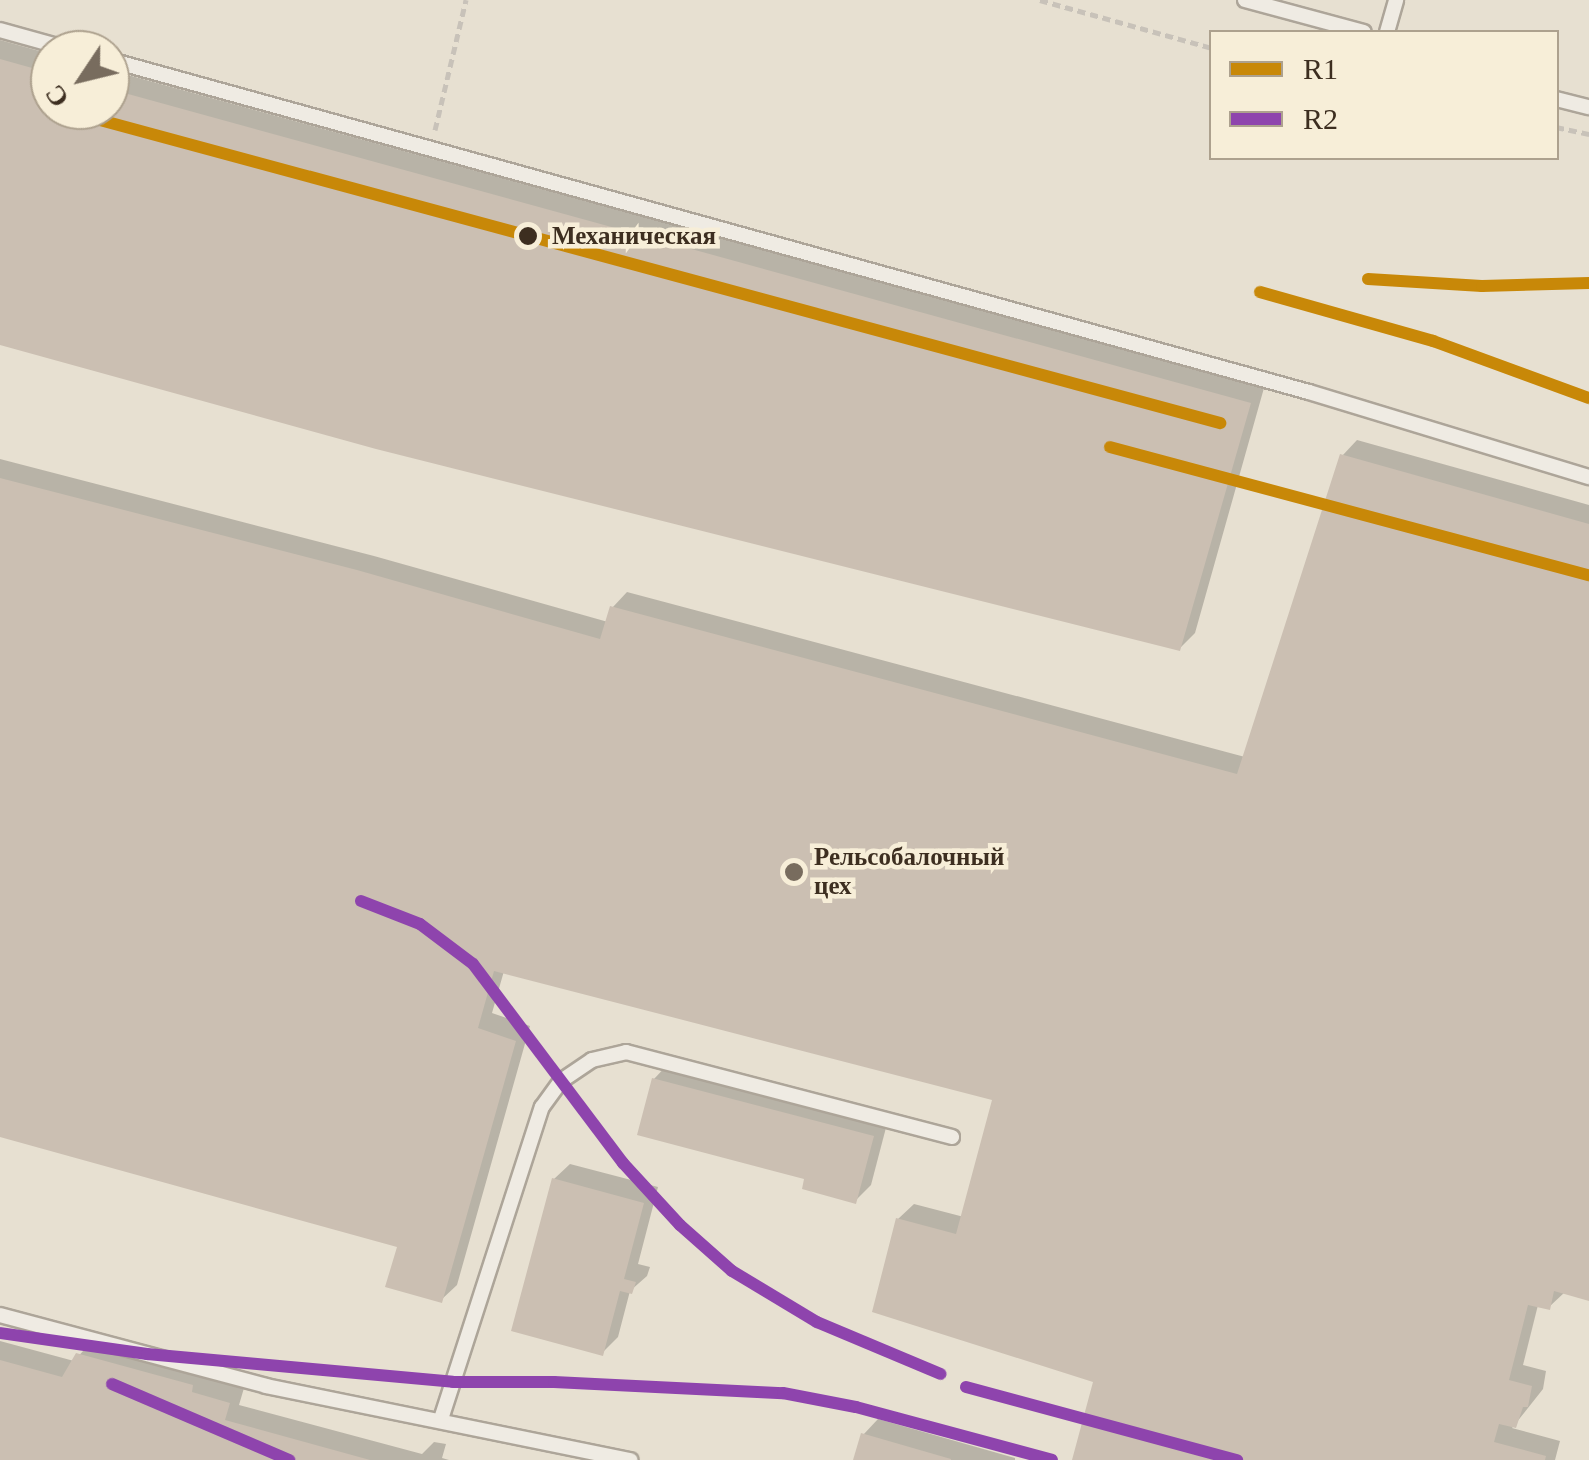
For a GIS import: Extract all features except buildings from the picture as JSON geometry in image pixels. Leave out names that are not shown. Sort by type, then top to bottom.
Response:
[{"type":"lane","points":[[1244,0],[1356,30]]},
{"type":"lane","points":[[1388,30],[1396,0]]},
{"type":"lane","points":[[0,30],[30,38]]},
{"type":"lane","points":[[130,66],[1309,392],[1589,477]]},
{"type":"lane","points":[[1559,100],[1589,107]]},
{"type":"lane","points":[[441,1420],[542,1107],[561,1081],[592,1060],[626,1052],[952,1137]]},
{"type":"lane","points":[[0,1315],[204,1372],[631,1460]]},
{"type":"path","points":[[430,148],[466,0]]},
{"type":"path","points":[[1040,0],[1209,47]]},
{"type":"path","points":[[1559,128],[1589,134]]},
{"type":"transit line","name":"R1","points":[[130,128],[1220,423]]},
{"type":"transit line","name":"R1","points":[[1368,279],[1482,286],[1589,283]]},
{"type":"transit line","name":"R1","points":[[1260,292],[1433,341],[1589,398]]},
{"type":"transit line","name":"R1","points":[[1110,447],[1589,575]]},
{"type":"transit line","name":"R2","points":[[361,901],[420,924],[473,964],[623,1163],[680,1225],[732,1271],[817,1322],[941,1374]]},
{"type":"transit line","name":"R2","points":[[0,1333],[147,1354],[453,1382],[554,1382],[783,1393],[856,1407],[1052,1460]]},
{"type":"transit line","name":"R2","points":[[112,1384],[289,1460]]},
{"type":"transit line","name":"R2","points":[[966,1387],[1237,1460]]},
{"type":"place","name":"Механическая","points":[[528,236]]},
{"type":"place","name":"Рельсобалочный цех","points":[[794,872]]}]
